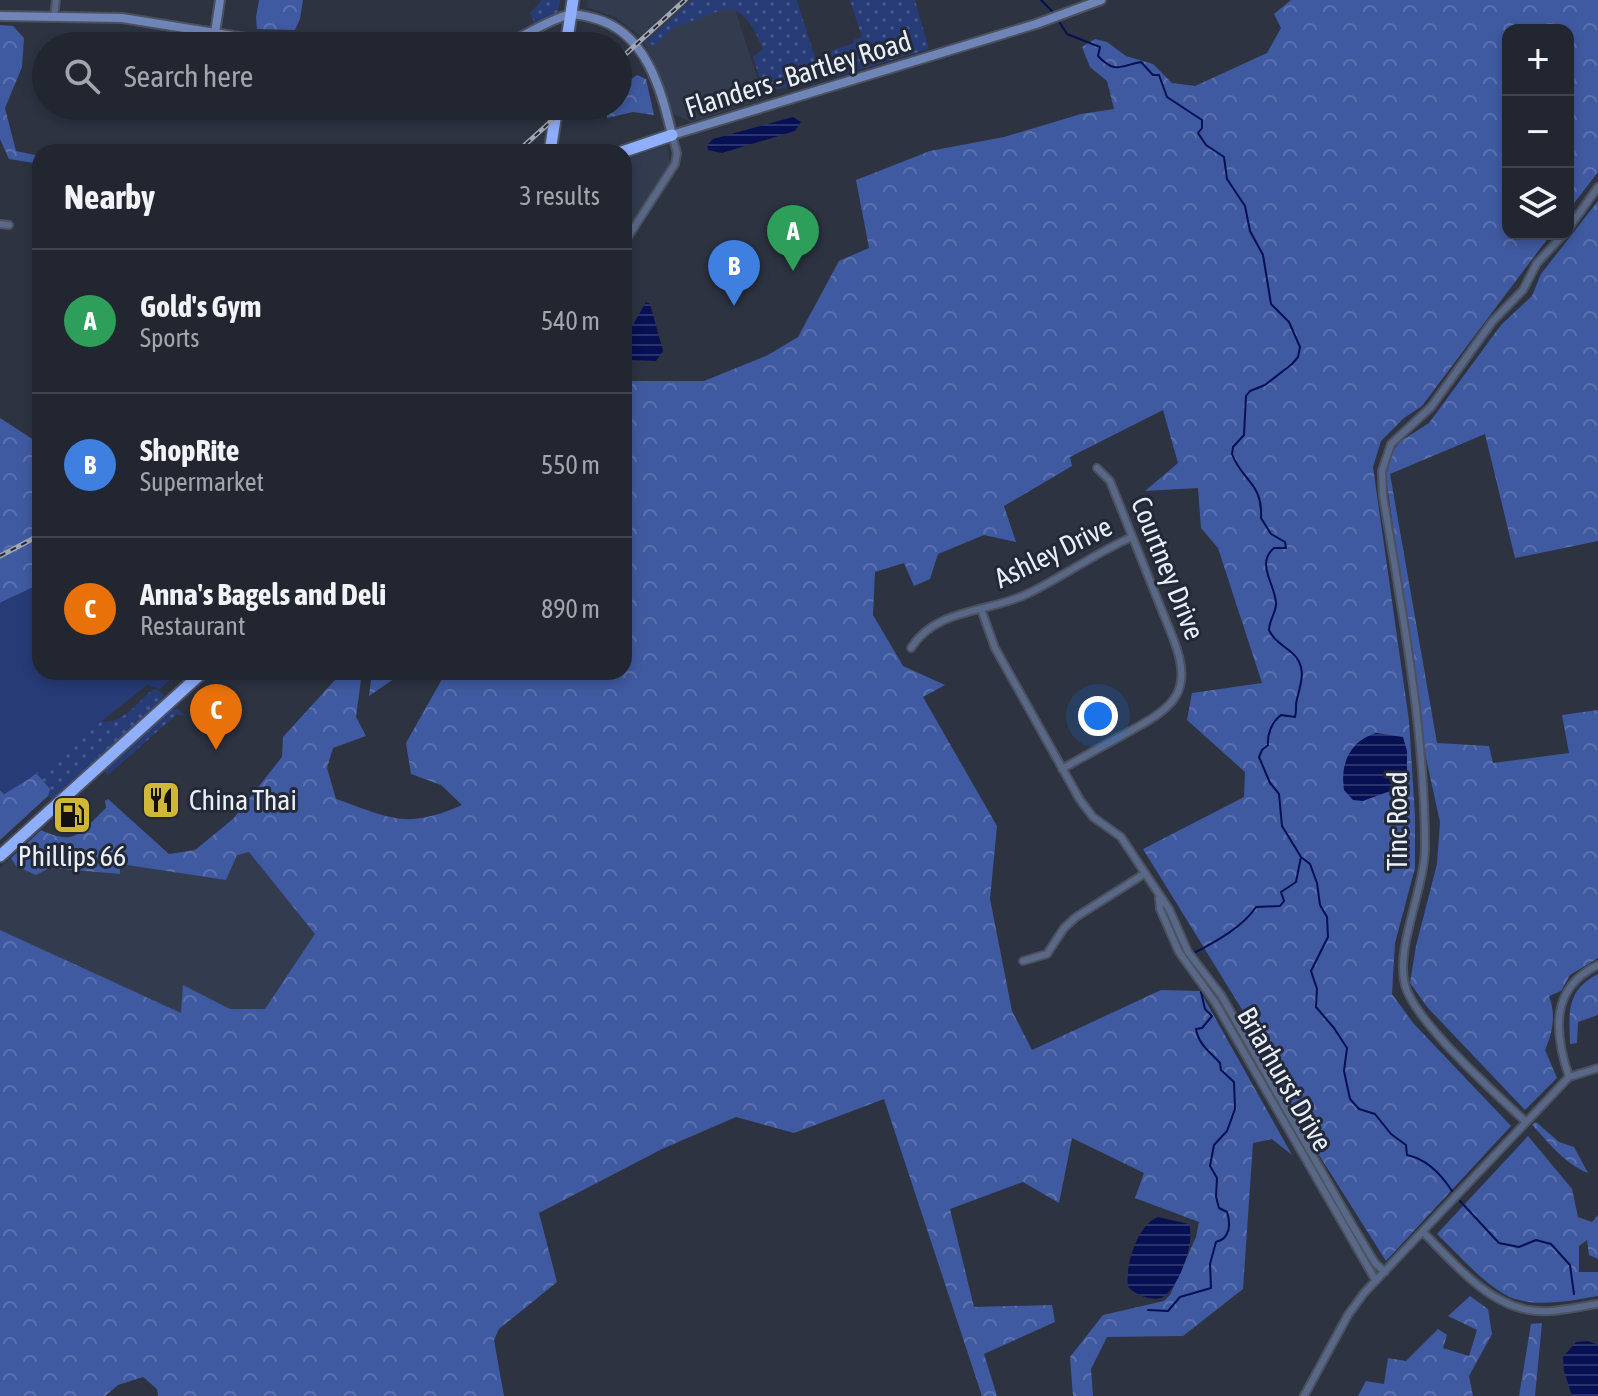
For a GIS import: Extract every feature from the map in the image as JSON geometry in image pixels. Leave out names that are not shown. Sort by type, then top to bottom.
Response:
[{"type":"highway","points":[[568,32],[573,0]]},
{"type":"highway","points":[[551,144],[555,120]]},
{"type":"highway","points":[[632,149],[672,135]]},
{"type":"highway","points":[[0,856],[194,680]]},
{"type":"main road","points":[[215,32],[220,0]]},
{"type":"main road","name":"Flanders - Bartley Road","points":[[632,41],[654,77],[672,135],[1036,24],[1101,0]]},
{"type":"main road","points":[[531,32],[571,14]]},
{"type":"main road","name":"Flanders - Bartley Road","points":[[571,14],[608,23],[622,32]]},
{"type":"main road","points":[[0,16],[122,18],[209,32]]},
{"type":"street","points":[[54,17],[56,0]]},
{"type":"street","points":[[632,231],[675,164],[677,153],[672,135]]},
{"type":"street","points":[[1574,221],[1598,187]]},
{"type":"street","points":[[0,224],[9,225]]},
{"type":"street","name":"Tinc Road","points":[[1525,1121],[1443,1041],[1412,1000],[1405,984],[1404,959],[1424,867],[1425,844],[1415,714],[1382,480],[1384,461],[1391,444],[1431,407],[1492,322],[1523,290],[1537,263],[1558,240]]},
{"type":"street","name":"Courtney Drive","points":[[1062,769],[1164,712],[1174,701],[1180,687],[1181,658],[1110,481],[1097,468]]},
{"type":"street","name":"Ashley Drive","points":[[911,648],[918,636],[938,622],[1030,593],[1110,546],[1132,537]]},
{"type":"street","name":"Briarhurst Drive","points":[[981,609],[995,648],[1062,769],[1087,810],[1121,837],[1169,909],[1194,961],[1221,995],[1375,1263],[1385,1272]]},
{"type":"street","points":[[1023,961],[1047,954],[1076,917],[1144,874]]},
{"type":"street","name":"Briarhurst Drive","points":[[1159,898],[1160,909],[1179,952],[1215,1002],[1376,1281]]},
{"type":"street","points":[[1569,1077],[1561,1043],[1559,1010],[1576,980],[1598,965]]},
{"type":"street","points":[[1304,1396],[1348,1315],[1376,1281],[1569,1077],[1576,1072],[1598,1068]]},
{"type":"street","points":[[1423,1232],[1481,1287],[1505,1303],[1542,1311],[1598,1304]]},
{"type":"shaded area","points":[[542,0],[560,0],[558,12],[535,24],[530,13]]},
{"type":"shaded area","points":[[588,0],[732,0],[764,99],[691,122],[672,113],[653,59],[639,35],[615,17],[587,7]]},
{"type":"shaded area","points":[[692,0],[797,0],[818,68],[814,75],[796,86],[764,91],[753,57],[763,49],[749,22],[732,10],[724,9],[673,28],[655,46],[647,42]]},
{"type":"shaded area","points":[[850,0],[915,0],[929,49],[834,77],[830,72],[836,70],[831,53],[833,50],[862,37]]},
{"type":"shaded area","points":[[793,117],[801,122],[795,131],[722,153],[708,150],[707,145],[713,139]]},
{"type":"shaded area","points":[[667,146],[670,164],[632,223],[632,157]]},
{"type":"shaded area","points":[[646,302],[650,304],[663,351],[656,361],[632,360],[632,326]]},
{"type":"shaded area","points":[[32,588],[32,680],[170,680],[160,689],[147,685],[29,779],[4,794],[0,790],[0,603]]},
{"type":"shaded area","points":[[157,689],[163,694],[161,701],[52,799],[48,796],[50,789],[36,773],[98,721],[121,717]]},
{"type":"shaded area","points":[[173,709],[178,709],[184,716],[177,714],[108,775],[105,772],[107,768]]},
{"type":"shaded area","points":[[1376,733],[1403,737],[1407,771],[1401,787],[1363,801],[1353,800],[1344,790],[1346,762],[1359,741]]},
{"type":"shaded area","points":[[249,852],[316,934],[265,1009],[230,1009],[184,986],[181,1014],[0,930],[0,868],[11,858],[16,866],[119,874],[119,864],[226,880],[237,854]]},
{"type":"shaded area","points":[[1158,1217],[1189,1224],[1190,1241],[1186,1260],[1172,1288],[1163,1297],[1152,1299],[1128,1287],[1128,1278],[1138,1237]]},
{"type":"shaded area","points":[[1588,1341],[1598,1345],[1598,1396],[1572,1396],[1563,1357],[1576,1342]]},
{"type":"green space","points":[[259,0],[303,0],[295,30],[257,29]]},
{"type":"green space","points":[[1291,0],[1598,0],[1598,172],[1574,203],[1574,24],[1502,24],[1502,240],[1546,240],[1422,406],[1404,418],[1381,441],[1373,467],[1409,721],[1415,817],[1415,868],[1395,943],[1392,994],[1413,1023],[1511,1126],[1386,1261],[1312,1144],[1243,1011],[1143,849],[1244,797],[1245,772],[1187,720],[1192,693],[1262,683],[1218,548],[1201,528],[1198,488],[1145,491],[1178,463],[1163,410],[1070,457],[1072,466],[1004,506],[1016,542],[984,535],[938,554],[930,579],[914,586],[904,563],[875,572],[873,615],[903,666],[945,685],[923,697],[997,826],[990,899],[1012,1011],[1032,1050],[1161,990],[1200,991],[1292,1155],[1272,1139],[1253,1143],[1243,1289],[1183,1336],[1107,1337],[1091,1369],[1093,1396],[1073,1396],[1070,1357],[1103,1315],[1164,1301],[1170,1295],[1196,1237],[1199,1222],[1135,1198],[1144,1173],[1072,1138],[1059,1203],[1023,1182],[950,1209],[974,1307],[1052,1305],[1055,1322],[984,1354],[997,1396],[982,1396],[884,1099],[794,1133],[736,1117],[662,1149],[539,1213],[557,1282],[499,1329],[494,1340],[504,1396],[158,1396],[157,1389],[143,1377],[118,1385],[105,1396],[0,1396],[0,930],[181,1013],[183,985],[230,1009],[265,1009],[315,934],[249,852],[237,855],[226,880],[120,864],[120,874],[49,868],[36,875],[16,866],[11,858],[41,830],[71,837],[84,830],[106,808],[105,801],[108,799],[169,854],[195,850],[233,819],[282,757],[283,737],[335,680],[361,680],[356,717],[366,736],[333,748],[327,768],[336,799],[385,816],[412,819],[462,805],[441,785],[411,774],[406,743],[441,680],[632,680],[632,381],[704,381],[768,355],[798,337],[839,261],[869,248],[856,180],[930,151],[1004,137],[1081,114],[1114,109],[1107,81],[1090,67],[1082,47],[1095,39],[1107,42],[1126,56],[1153,64],[1172,83],[1195,86],[1267,53],[1281,28],[1274,14]]},
{"type":"green space","points":[[0,25],[13,26],[24,38],[22,67],[5,108],[16,151],[32,154],[32,163],[9,159],[0,139]]},
{"type":"green space","points":[[637,75],[646,79],[654,115],[632,112],[632,79]]},
{"type":"green space","points":[[1598,201],[1598,541],[1515,558],[1485,434],[1390,474],[1437,743],[1489,746],[1493,763],[1569,753],[1562,715],[1598,710],[1598,958],[1570,975],[1561,991],[1549,996],[1553,1023],[1545,1050],[1557,1078],[1525,1110],[1428,1008],[1410,983],[1437,864],[1440,822],[1426,758],[1386,477],[1392,452],[1401,441],[1429,423],[1501,325],[1532,296],[1541,274],[1568,240],[1574,240],[1574,232]]},
{"type":"green space","points":[[0,418],[32,439],[32,588],[0,603]]},
{"type":"green space","points":[[371,680],[392,680],[369,696]]},
{"type":"green space","points":[[36,773],[50,789],[48,796],[0,840],[0,790],[4,794]]},
{"type":"green space","points":[[1598,974],[1598,1015],[1578,1022],[1577,1043],[1570,1044],[1570,1012],[1575,995],[1580,987]]},
{"type":"green space","points":[[1536,1122],[1559,1142],[1574,1147],[1588,1173],[1558,1152],[1532,1125]]},
{"type":"green space","points":[[1528,1136],[1572,1189],[1578,1217],[1592,1222],[1598,1215],[1598,1259],[1589,1255],[1587,1240],[1579,1246],[1579,1272],[1598,1272],[1598,1296],[1537,1303],[1514,1299],[1486,1281],[1437,1234]]},
{"type":"green space","points":[[1470,1296],[1488,1309],[1492,1334],[1469,1376],[1473,1396],[1358,1396],[1366,1381],[1384,1384],[1388,1358],[1406,1361],[1438,1329],[1447,1335],[1443,1348],[1469,1356],[1477,1330],[1448,1316]]},
{"type":"green space","points":[[1542,1323],[1535,1396],[1519,1396],[1531,1324]]},
{"type":"waterway","points":[[1041,0],[1053,12]]},
{"type":"waterway","points":[[1058,20],[1067,34],[1100,47],[1098,56],[1104,62],[1114,67],[1141,62],[1153,75],[1159,75],[1167,97],[1202,120],[1198,133],[1206,145],[1224,157],[1227,179],[1245,206],[1250,231],[1263,255],[1271,304],[1289,322],[1300,347],[1298,357],[1292,364],[1246,396],[1244,435],[1233,447],[1232,454],[1259,497],[1261,518],[1271,534],[1285,542],[1286,548],[1274,548],[1266,561],[1276,604],[1269,630],[1296,657],[1302,674],[1295,717],[1281,715],[1278,718],[1271,728],[1268,745],[1259,757],[1270,783],[1279,794],[1282,826],[1301,857],[1310,864],[1320,905],[1327,917],[1328,937],[1311,971],[1317,989],[1316,1007],[1347,1048],[1344,1071],[1350,1099],[1359,1109],[1375,1114],[1391,1134],[1406,1145],[1407,1155],[1433,1168],[1452,1191]]},
{"type":"waterway","points":[[1194,953],[1236,927],[1256,907],[1280,906],[1284,901],[1281,892],[1296,882],[1301,857]]},
{"type":"waterway","points":[[1148,1310],[1168,1311],[1180,1297],[1211,1288],[1210,1264],[1216,1242],[1224,1238],[1228,1230],[1227,1212],[1219,1208],[1217,1178],[1210,1166],[1214,1145],[1227,1131],[1235,1109],[1234,1082],[1221,1070],[1220,1063],[1205,1048],[1197,1034],[1196,1029],[1202,1028],[1212,1016],[1205,1009],[1201,992]]},
{"type":"waterway","points":[[1460,1201],[1499,1243],[1519,1247],[1536,1240],[1551,1244],[1570,1265],[1574,1294]]},
{"type":"railway","points":[[632,48],[685,0]]},
{"type":"railway","points":[[526,144],[552,120]]},
{"type":"railway","points":[[0,556],[32,539]]},
{"type":"place","name":"Gold's Gym","points":[[793,271]]},
{"type":"place","name":"ShopRite","points":[[734,306]]},
{"type":"place","name":"Anna's Bagels and Deli","points":[[216,750]]},
{"type":"place","name":"China Thai","points":[[161,800]]},
{"type":"place","name":"Phillips 66","points":[[72,815]]}]
